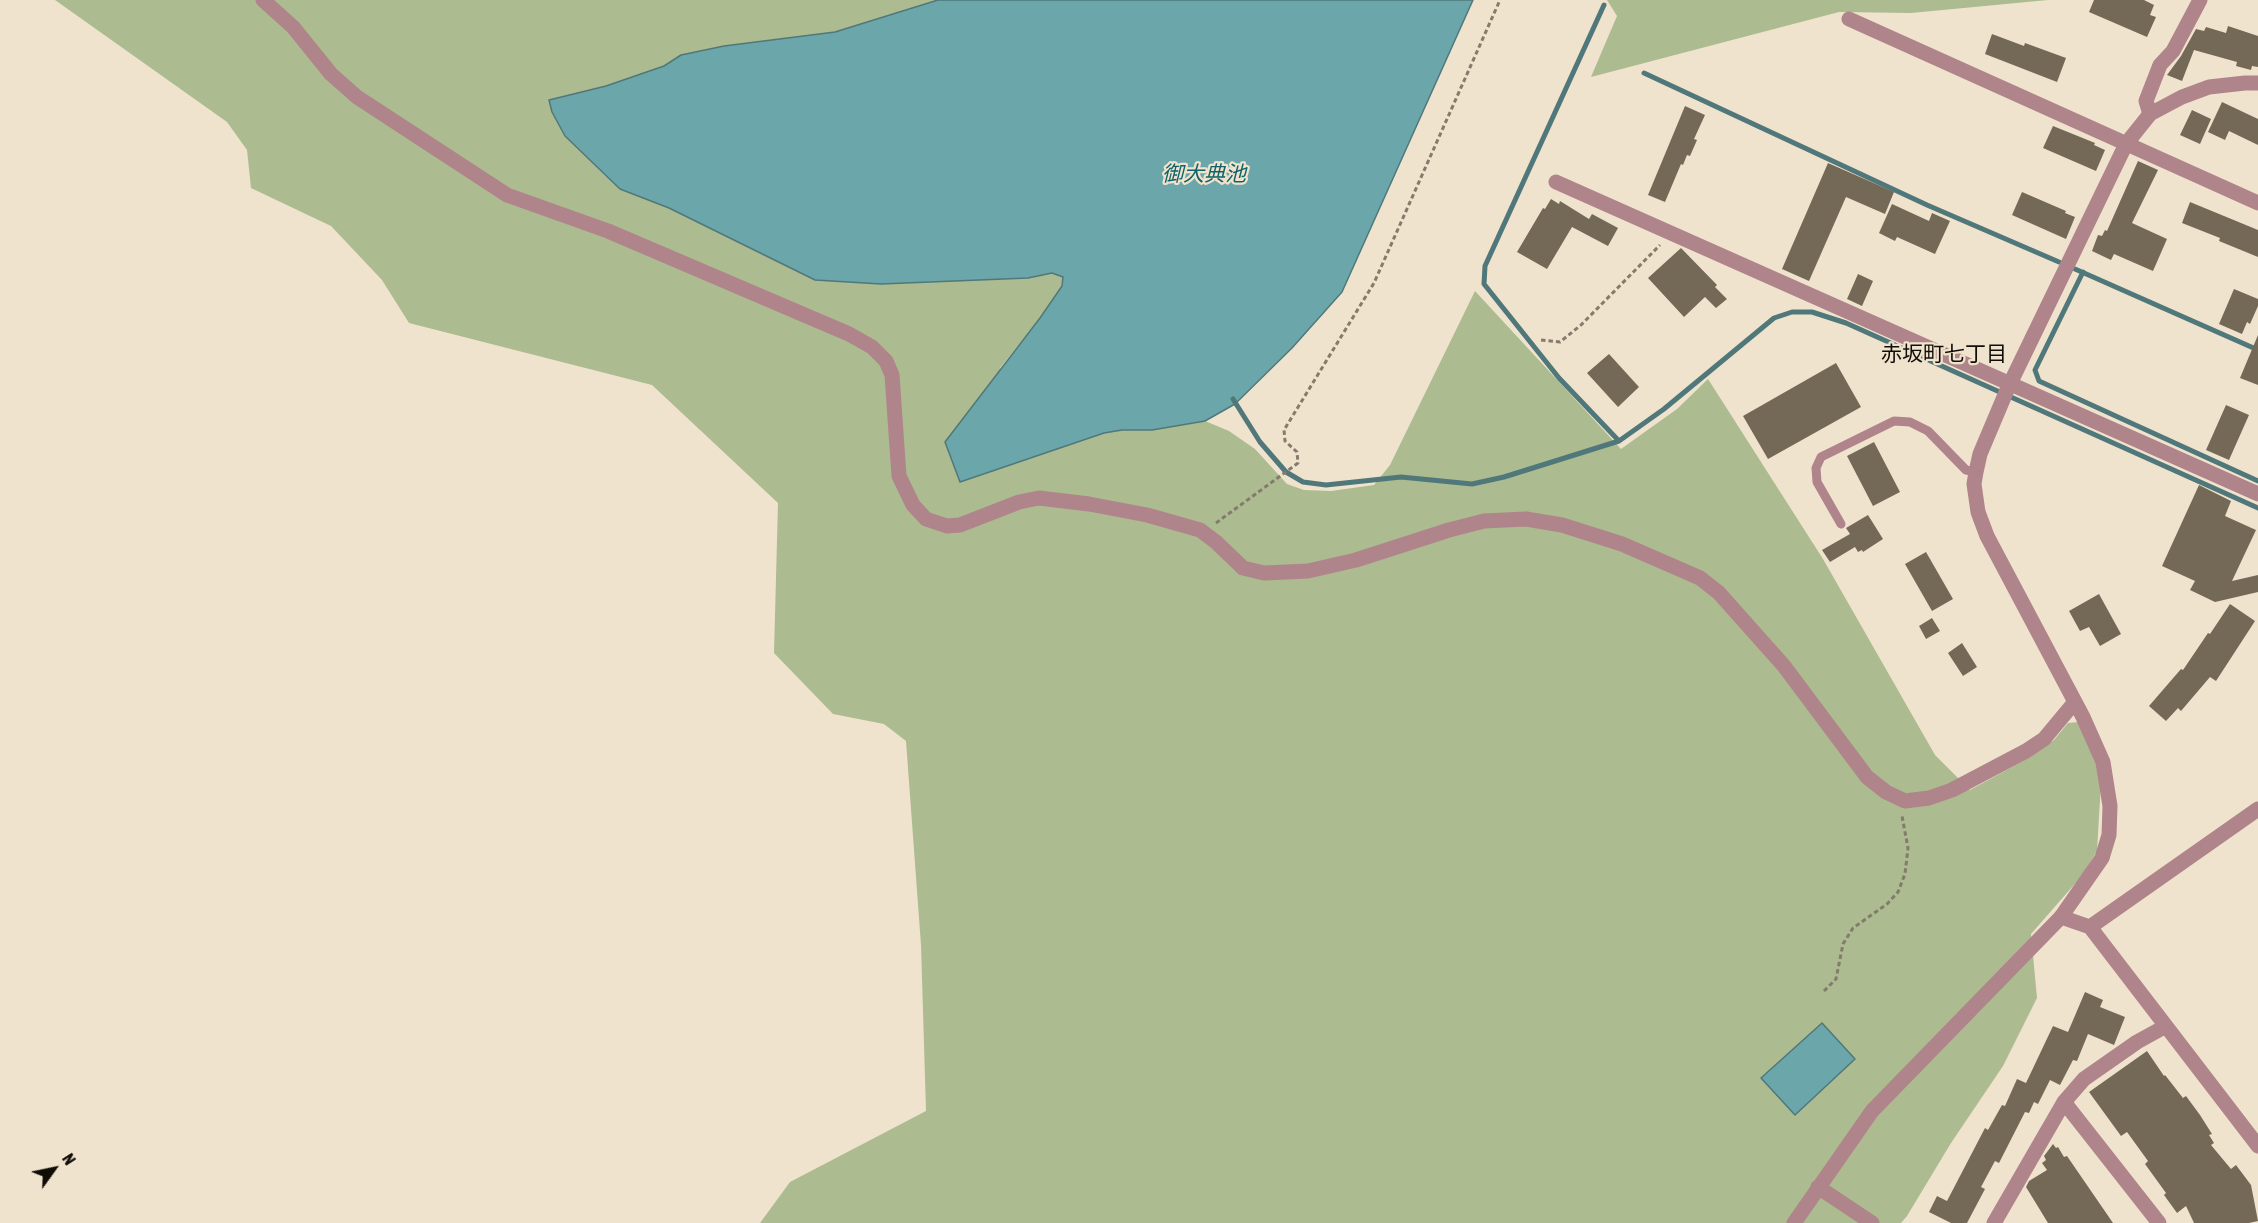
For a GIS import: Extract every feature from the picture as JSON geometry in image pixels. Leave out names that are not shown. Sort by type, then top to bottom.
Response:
[{"type":"street","points":[[262,0],[293,27],[332,74],[357,97],[443,151],[507,195],[608,231],[849,334],[872,347],[886,361],[892,375],[899,476],[914,505],[926,519],[947,526],[960,525],[1019,501],[1039,498],[1057,499],[1147,515],[1200,530],[1243,568],[1264,573],[1308,571],[1356,560],[1484,521],[1526,519],[1562,525],[1622,544],[1700,578],[1719,593],[1784,666],[1867,777],[1886,792],[1905,801],[1929,798],[1952,790],[2002,765],[2044,739],[2074,703]]},
{"type":"street","points":[[2150,114],[2146,101],[2160,65],[2173,51],[2200,0]]},
{"type":"street","points":[[1849,20],[2258,203]]},
{"type":"street","points":[[1794,1223],[1872,1111],[2061,917],[2102,858],[2109,835],[2110,806],[2103,762],[2083,717],[1987,536],[1978,512],[1974,484],[1976,472],[1980,454],[2006,392],[2127,144],[2150,114],[2182,98],[2210,87],[2258,83]]},
{"type":"street","points":[[1556,182],[1672,233],[2006,392],[2258,494]]},
{"type":"street","points":[[2090,927],[2258,809]]},
{"type":"street","points":[[2061,917],[2090,927],[2258,1146]]},
{"type":"street","points":[[2000,1220],[2064,1102],[2084,1079],[2137,1042],[2166,1026]]},
{"type":"street","points":[[2064,1102],[2160,1223]]},
{"type":"street","points":[[1818,1187],[1872,1223]]},
{"type":"lane","points":[[1841,524],[1817,482],[1816,468],[1821,457],[1894,421],[1910,422],[1928,431],[1966,470],[1976,472]]},
{"type":"path","points":[[1206,535],[1214,524],[1298,463],[1297,452],[1285,441],[1284,430],[1374,283],[1500,0]]},
{"type":"path","points":[[1540,340],[1560,342],[1581,326],[1672,233]]},
{"type":"path","points":[[1824,991],[1836,979],[1844,944],[1853,928],[1887,904],[1898,892],[1905,874],[1908,848],[1897,797]]},
{"type":"green space","points":[[55,0],[938,0],[835,32],[724,46],[681,55],[664,66],[606,86],[550,100],[565,136],[620,189],[669,208],[814,280],[881,284],[1028,278],[1052,273],[1064,277],[1062,286],[1040,318],[1000,368],[1014,464],[1104,433],[1122,430],[1152,430],[1205,421],[1229,431],[1255,449],[1287,484],[1304,490],[1331,491],[1374,485],[1390,465],[1475,291],[1621,449],[1677,409],[1708,379],[1823,559],[1935,755],[1970,790],[2023,761],[2054,740],[2068,723],[2079,722],[2095,756],[2101,783],[2097,851],[2080,878],[2031,934],[2037,998],[2003,1066],[1901,1223],[760,1223],[790,1182],[926,1111],[921,945],[906,741],[884,724],[833,714],[774,653],[778,503],[652,385],[409,323],[382,280],[331,226],[251,188],[247,150],[227,122]]},
{"type":"green space","points":[[1607,0],[2048,0],[1911,13],[1839,12],[1591,77],[1617,16]]},
{"type":"water","name":"御大典池","points":[[938,0],[1473,0],[1342,292],[1292,348],[1235,404],[1205,421],[1152,430],[1122,430],[1104,433],[960,482],[945,442],[1040,318],[1062,286],[1063,277],[1052,273],[1028,278],[881,284],[815,280],[669,208],[620,189],[565,136],[552,112],[549,100],[606,86],[664,66],[681,55],[724,46],[835,32]]},
{"type":"water","points":[[1822,1023],[1855,1059],[1795,1115],[1761,1078]]},
{"type":"building","points":[[2094,0],[2144,0],[2154,5],[2150,15],[2156,17],[2147,37],[2089,12]]},
{"type":"building","points":[[2228,26],[2258,36],[2258,67],[2252,66],[2251,70],[2236,66],[2237,62],[2194,50],[2182,81],[2167,75],[2196,29],[2204,31],[2206,27],[2226,33]]},
{"type":"building","points":[[1992,34],[2066,58],[2057,82],[1985,54]]},
{"type":"building","points":[[2222,102],[2258,119],[2258,145],[2229,131],[2225,140],[2208,132]]},
{"type":"building","points":[[1685,106],[1705,115],[1694,139],[1697,140],[1690,156],[1687,155],[1683,165],[1681,164],[1665,202],[1648,195]]},
{"type":"building","points":[[2192,110],[2211,119],[2200,144],[2180,135]]},
{"type":"building","points":[[2053,126],[2095,143],[2094,145],[2105,150],[2096,171],[2043,148]]},
{"type":"building","points":[[2138,161],[2158,170],[2132,223],[2167,239],[2153,271],[2114,254],[2111,260],[2092,251],[2098,235],[2102,236],[2105,230],[2107,231]]},
{"type":"building","points":[[1828,163],[1894,192],[1885,214],[1846,197],[1809,281],[1782,269]]},
{"type":"building","points":[[2022,192],[2075,217],[2066,239],[2012,215]]},
{"type":"building","points":[[1551,199],[1559,204],[1560,201],[1589,219],[1592,214],[1618,228],[1608,246],[1572,227],[1547,269],[1517,252],[1543,208],[1545,209]]},
{"type":"building","points":[[2190,202],[2258,230],[2258,257],[2219,241],[2220,238],[2182,223]]},
{"type":"building","points":[[1892,204],[1929,221],[1932,213],[1950,221],[1935,254],[1897,237],[1895,241],[1879,233]]},
{"type":"building","points":[[1681,248],[1717,285],[1715,287],[1727,299],[1716,308],[1705,297],[1684,317],[1648,278]]},
{"type":"building","points":[[1858,274],[1873,281],[1862,306],[1847,299]]},
{"type":"building","points":[[2234,289],[2258,299],[2258,306],[2250,324],[2247,322],[2242,334],[2219,324]]},
{"type":"building","points":[[2258,335],[2258,385],[2240,378]]},
{"type":"building","points":[[1609,354],[1639,387],[1618,407],[1587,373]]},
{"type":"building","points":[[1836,363],[1861,407],[1768,459],[1743,416]]},
{"type":"building","points":[[2226,405],[2249,415],[2229,460],[2206,450]]},
{"type":"building","points":[[1874,442],[1900,492],[1873,506],[1847,456]]},
{"type":"building","points":[[2199,485],[2231,501],[2225,516],[2256,530],[2232,581],[2258,575],[2258,592],[2215,602],[2190,590],[2195,581],[2162,566]]},
{"type":"building","points":[[1868,515],[1883,539],[1863,552],[1862,550],[1858,552],[1855,547],[1830,562],[1822,550],[1850,534],[1846,528]]},
{"type":"building","points":[[1926,552],[1953,599],[1932,611],[1905,564]]},
{"type":"building","points":[[2099,594],[2121,634],[2100,646],[2089,627],[2080,631],[2069,611]]},
{"type":"building","points":[[2230,604],[2255,621],[2216,681],[2210,677],[2181,711],[2178,708],[2166,721],[2149,706],[2181,669],[2183,670]]},
{"type":"building","points":[[1932,618],[1940,631],[1926,639],[1919,626]]},
{"type":"building","points":[[1962,643],[1977,667],[1963,676],[1948,653]]},
{"type":"building","points":[[2085,992],[2103,1000],[2100,1007],[2125,1017],[2114,1045],[2088,1034],[2077,1061],[2073,1060],[2060,1085],[2050,1080],[2038,1104],[2034,1102],[2029,1113],[2025,1112],[1999,1163],[1995,1161],[1981,1187],[1985,1189],[1967,1223],[1951,1223],[1929,1212],[1937,1196],[1947,1201],[1985,1128],[1988,1130],[2002,1105],[2005,1106],[2017,1079],[2026,1083],[2053,1026],[2068,1032]]},
{"type":"building","points":[[2147,1051],[2164,1076],[2183,1098],[2186,1096],[2200,1115],[2212,1134],[2209,1135],[2214,1143],[2211,1145],[2231,1169],[2236,1165],[2251,1185],[2258,1221],[2194,1223],[2186,1206],[2177,1213],[2145,1164],[2148,1161],[2127,1132],[2121,1136],[2089,1092]]},
{"type":"building","points":[[2053,1144],[2056,1148],[2058,1147],[2064,1157],[2067,1156],[2113,1223],[2048,1223],[2026,1187],[2029,1181],[2047,1170],[2042,1163],[2046,1160],[2044,1156]]},
{"type":"waterway","points":[[1604,5],[1485,266],[1484,284],[1559,378],[1619,441]]},
{"type":"waterway","points":[[1644,73],[1927,205],[2059,262]]},
{"type":"waterway","points":[[2075,269],[2258,350]]},
{"type":"waterway","points":[[2083,272],[2035,370],[2039,381],[2258,481]]},
{"type":"waterway","points":[[1233,399],[1260,442],[1286,472],[1303,482],[1326,485],[1401,477],[1472,484],[1504,477],[1619,441],[1664,409],[1774,318],[1792,312],[1812,312],[1846,323],[2258,508]]},
{"type":"district","name":"赤坂町七丁目","points":[[1944,354]]}]
